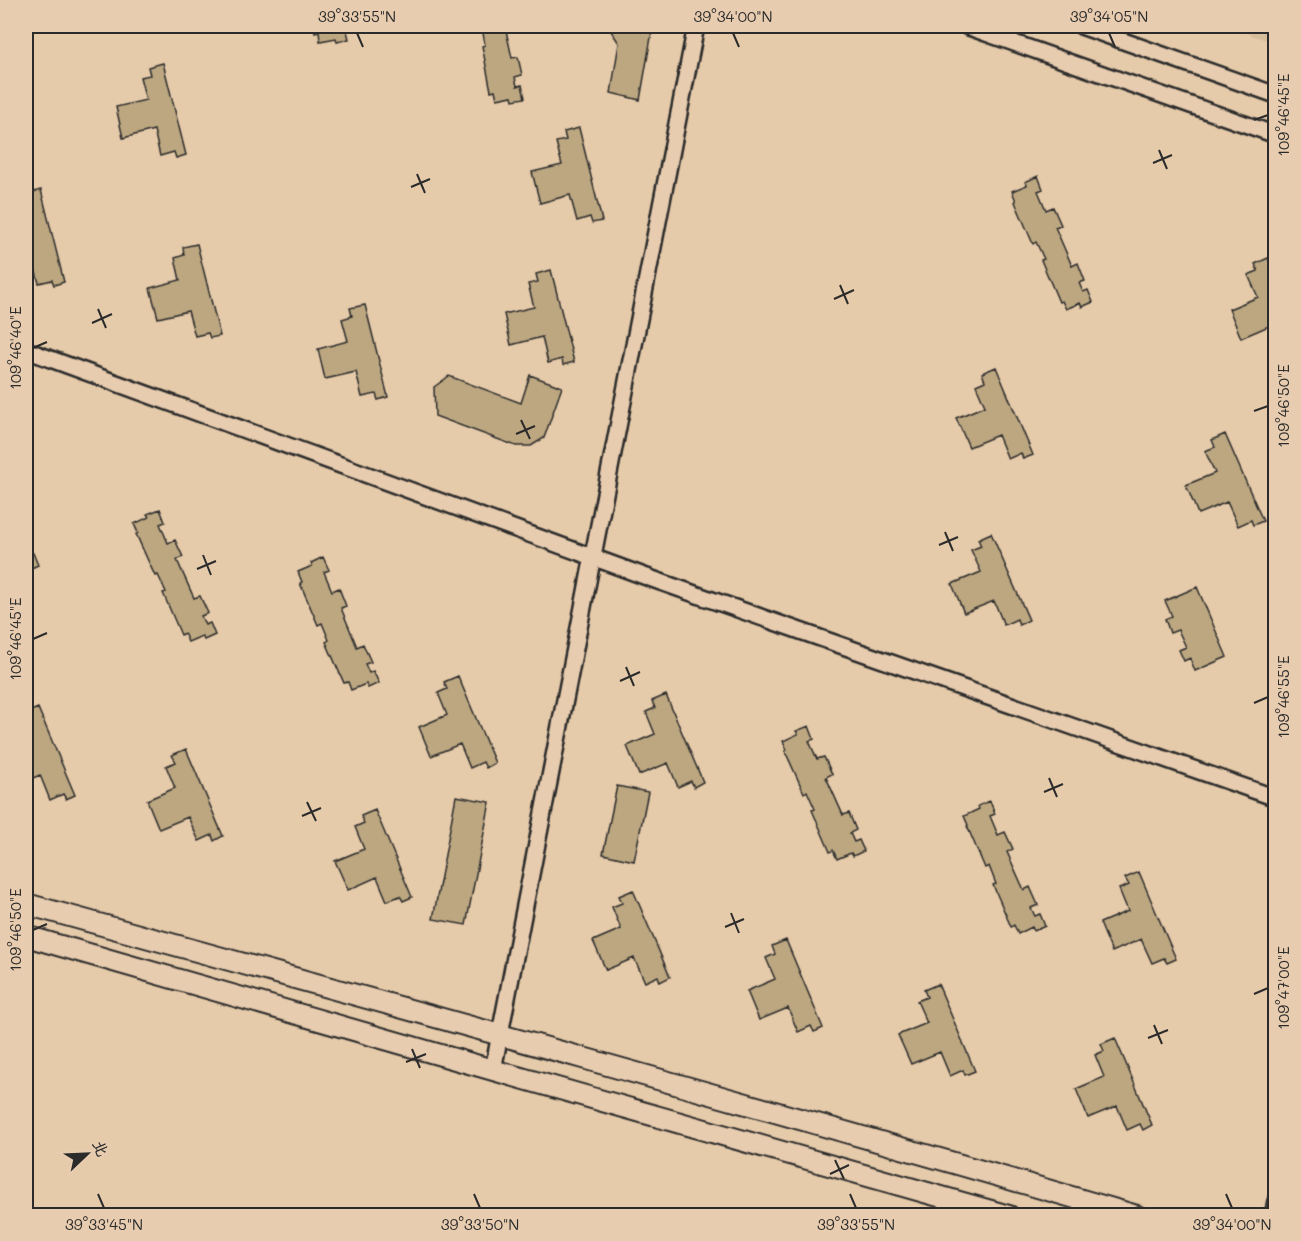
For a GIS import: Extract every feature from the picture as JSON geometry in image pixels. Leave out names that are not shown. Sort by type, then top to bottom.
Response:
[{"type":"main road","points":[[26,904],[890,1143],[1137,1215]]},
{"type":"main road","points":[[26,936],[1009,1215]]},
{"type":"street","points":[[493,1070],[696,26]]},
{"type":"street","points":[[966,26],[1275,135]]},
{"type":"street","points":[[1081,26],[1275,95]]},
{"type":"street","points":[[26,350],[592,557],[1275,798]]},
{"type":"street","points":[[1273,1215],[1275,1201]]},
{"type":"shaded area","points":[[1226,26],[1275,26],[1275,43]]},
{"type":"building","points":[[314,26],[346,27],[349,39],[337,42],[336,38],[320,41],[319,31],[315,32]]},
{"type":"building","points":[[477,26],[505,26],[512,58],[518,57],[522,75],[515,77],[517,86],[522,85],[525,98],[513,100],[512,96],[497,99],[495,90],[491,91],[482,46],[485,45],[482,27]]},
{"type":"building","points":[[592,26],[653,26],[640,100],[611,93],[619,43],[609,28]]},
{"type":"building","points":[[163,63],[186,155],[176,158],[174,152],[160,156],[154,130],[123,138],[116,107],[146,100],[140,77],[150,75],[148,67]]},
{"type":"building","points":[[579,128],[602,221],[592,223],[590,217],[577,221],[570,195],[540,203],[532,172],[562,165],[556,142],[566,140],[564,132]]},
{"type":"building","points":[[1038,176],[1043,189],[1038,191],[1046,210],[1053,207],[1061,225],[1055,227],[1072,266],[1078,263],[1085,281],[1079,283],[1083,292],[1088,290],[1093,302],[1082,307],[1080,303],[1066,309],[1062,301],[1059,302],[1041,260],[1044,259],[1036,242],[1033,244],[1015,202],[1012,191],[1027,185],[1025,182]]},
{"type":"building","points":[[41,190],[64,282],[54,285],[52,280],[39,283],[32,258],[26,259],[26,203],[29,202],[27,194]]},
{"type":"building","points":[[197,244],[220,336],[210,338],[208,333],[195,336],[188,311],[158,318],[150,288],[180,280],[175,258],[184,255],[183,247]]},
{"type":"building","points":[[1268,258],[1276,274],[1276,337],[1271,325],[1241,338],[1229,309],[1258,297],[1248,275],[1258,271],[1255,264]]},
{"type":"building","points":[[551,270],[574,362],[563,365],[562,359],[548,363],[542,337],[511,345],[504,314],[534,307],[528,284],[538,282],[536,274]]},
{"type":"building","points":[[365,305],[388,397],[378,400],[376,394],[362,397],[356,372],[325,379],[318,349],[348,341],[342,319],[352,316],[350,308]]},
{"type":"building","points":[[996,367],[1033,455],[1023,459],[1021,453],[1008,459],[998,435],[969,447],[956,418],[985,406],[976,385],[985,381],[982,373]]},
{"type":"building","points":[[530,375],[562,387],[544,438],[531,446],[516,446],[435,416],[434,387],[449,376],[521,403]]},
{"type":"building","points":[[1225,434],[1263,521],[1253,525],[1251,520],[1238,526],[1227,502],[1198,514],[1186,485],[1215,473],[1205,451],[1215,447],[1212,440]]},
{"type":"building","points":[[160,509],[165,522],[160,524],[168,543],[175,540],[183,557],[177,560],[194,598],[200,596],[208,613],[201,616],[205,625],[210,623],[215,635],[204,640],[202,636],[188,642],[184,633],[181,635],[163,593],[166,592],[158,575],[155,576],[136,534],[138,533],[134,524],[149,517],[147,514]]},
{"type":"building","points":[[991,533],[1029,620],[1019,625],[1017,619],[1004,625],[994,601],[964,613],[952,584],[981,572],[971,550],[981,546],[978,539]]},
{"type":"building","points":[[26,549],[28,555],[33,553],[38,565],[27,570]]},
{"type":"building","points":[[323,557],[329,570],[324,572],[332,591],[339,588],[346,606],[341,608],[357,647],[363,644],[371,662],[365,664],[369,673],[373,671],[379,683],[368,688],[366,684],[351,690],[348,682],[344,683],[326,642],[329,640],[322,623],[318,625],[300,583],[302,582],[298,572],[312,566],[311,563]]},
{"type":"building","points":[[1197,587],[1227,657],[1195,671],[1190,658],[1184,661],[1179,650],[1186,647],[1178,630],[1170,633],[1165,619],[1172,616],[1165,601]]},
{"type":"building","points":[[458,676],[495,763],[486,768],[483,762],[470,768],[460,744],[431,756],[419,727],[447,715],[438,693],[447,689],[444,682]]},
{"type":"building","points":[[666,695],[703,782],[694,787],[691,781],[678,787],[668,763],[639,775],[627,746],[655,734],[646,712],[655,708],[652,701]]},
{"type":"building","points":[[38,708],[75,795],[66,799],[63,794],[50,800],[40,775],[26,781],[26,713]]},
{"type":"building","points":[[809,726],[814,739],[809,741],[817,759],[824,757],[832,774],[826,777],[843,815],[849,813],[856,830],[850,833],[854,842],[859,840],[864,851],[853,856],[851,853],[837,859],[833,850],[830,852],[812,810],[815,809],[807,791],[804,793],[785,751],[787,750],[783,741],[798,734],[796,731]]},
{"type":"building","points":[[186,749],[223,836],[214,841],[212,835],[199,841],[188,817],[159,829],[147,800],[175,788],[166,766],[176,762],[172,755]]},
{"type":"building","points":[[617,786],[648,792],[634,861],[603,854]]},
{"type":"building","points":[[456,796],[490,802],[466,925],[433,919]]},
{"type":"building","points":[[990,801],[995,814],[990,816],[998,835],[1005,832],[1013,849],[1007,852],[1024,890],[1030,887],[1038,905],[1031,908],[1035,916],[1040,914],[1045,926],[1034,931],[1032,927],[1018,934],[1014,925],[1011,927],[993,885],[996,884],[989,866],[985,868],[967,826],[964,816]]},
{"type":"building","points":[[375,810],[412,897],[403,901],[400,896],[387,901],[377,877],[348,890],[335,861],[364,849],[355,827],[364,823],[361,816]]},
{"type":"building","points":[[1139,872],[1176,959],[1167,963],[1164,958],[1152,963],[1141,939],[1112,952],[1100,923],[1128,911],[1119,889],[1129,885],[1125,878]]},
{"type":"building","points":[[633,890],[670,977],[660,982],[658,976],[645,982],[634,958],[606,970],[593,941],[621,929],[612,907],[622,903],[619,896]]},
{"type":"building","points":[[786,940],[823,1028],[814,1032],[811,1026],[798,1032],[788,1008],[759,1020],[747,991],[775,979],[766,958],[775,954],[772,946]]},
{"type":"building","points":[[938,984],[975,1071],[965,1075],[963,1070],[950,1076],[940,1052],[911,1064],[898,1035],[927,1023],[917,1001],[927,997],[924,990]]},
{"type":"building","points":[[1115,1038],[1152,1125],[1143,1130],[1140,1124],[1127,1130],[1117,1106],[1088,1118],[1076,1089],[1104,1077],[1095,1055],[1104,1051],[1101,1044]]}]
